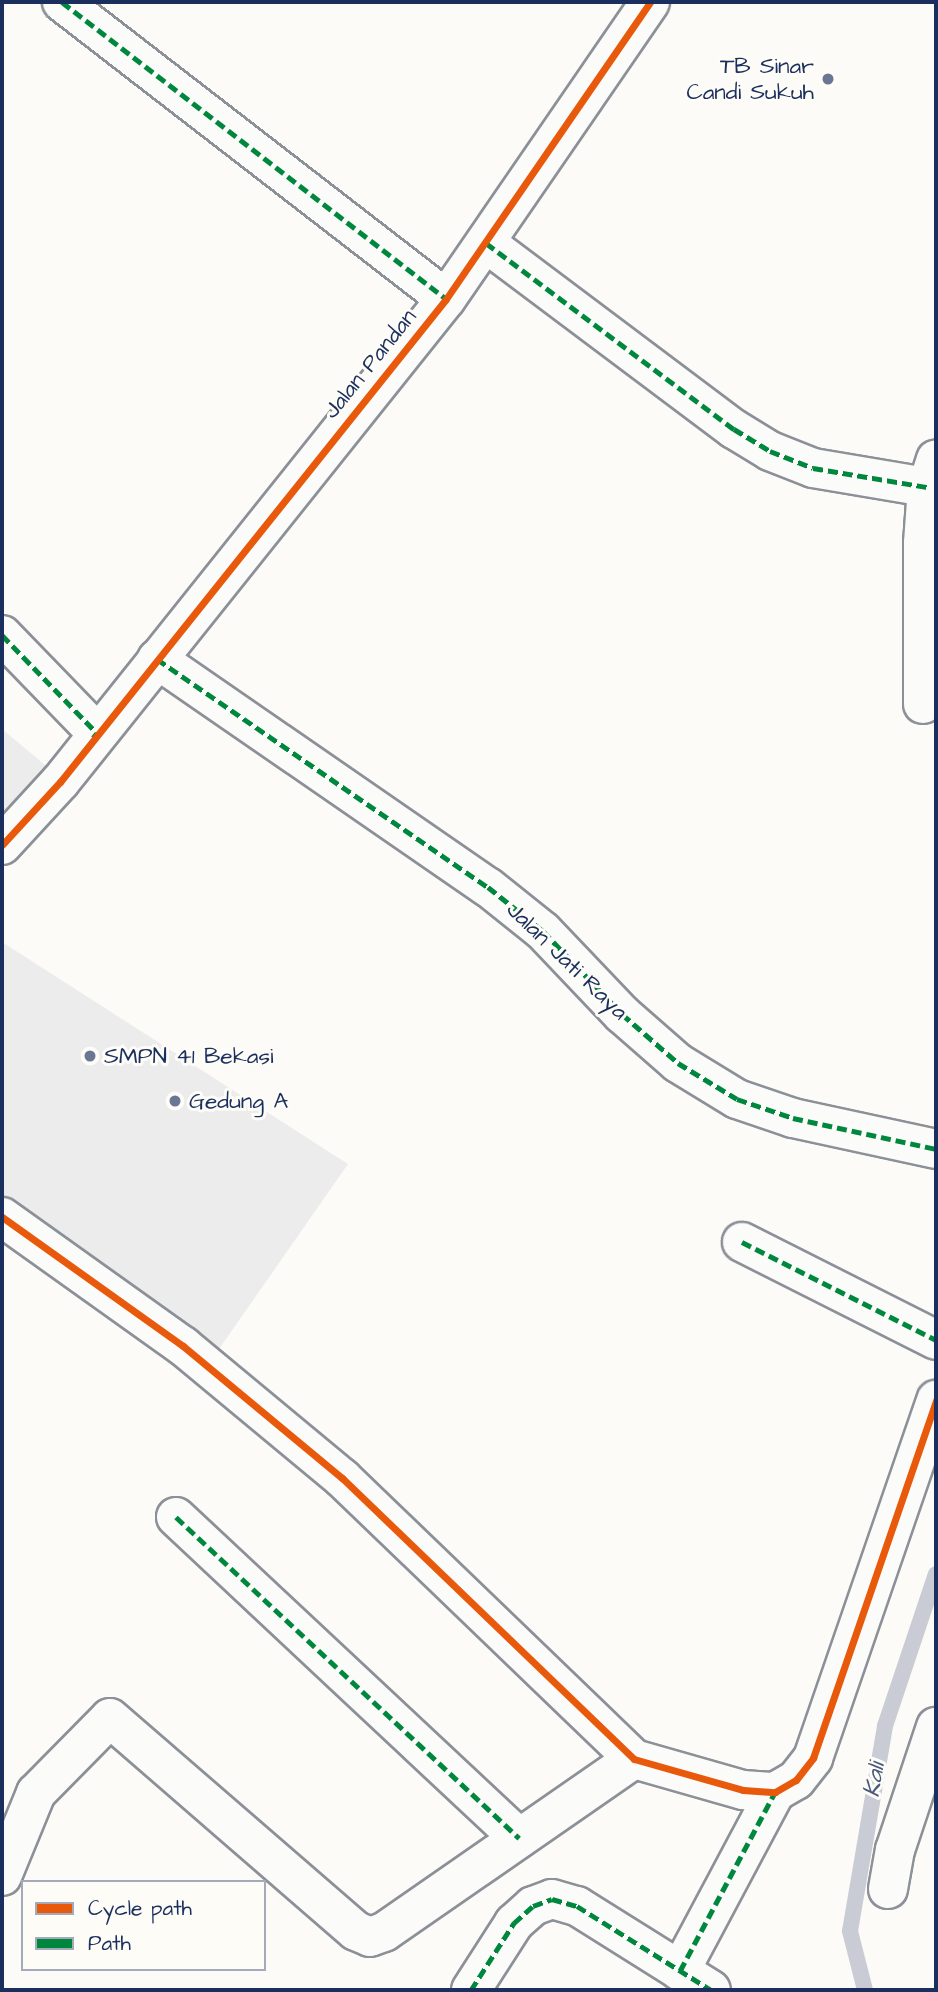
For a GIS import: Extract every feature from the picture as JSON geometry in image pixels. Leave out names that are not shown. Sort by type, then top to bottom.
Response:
[{"type":"street","points":[[62,2],[446,299]]},
{"type":"street","name":"Jalan Pandan","points":[[2,845],[60,782],[446,299],[650,2]]},
{"type":"street","points":[[486,243],[734,429],[770,451],[813,468],[932,473],[920,593],[923,704]]},
{"type":"street","points":[[2,635],[97,733]]},
{"type":"street","name":"Jalan Jati Raya","points":[[157,659],[488,887],[543,931],[622,1014],[678,1063],[737,1099],[793,1118],[936,1149]]},
{"type":"street","points":[[2,1217],[183,1346],[342,1478],[634,1759],[743,1790],[775,1792],[796,1780],[813,1758],[936,1399]]},
{"type":"street","points":[[742,1242],[936,1340]]},
{"type":"street","points":[[176,1517],[519,1838]]},
{"type":"street","points":[[2,1876],[36,1793],[110,1718],[356,1931],[370,1937],[384,1932],[634,1759]]},
{"type":"street","points":[[888,1889],[895,1850],[936,1727]]},
{"type":"street","points":[[471,1990],[513,1923],[533,1906],[552,1899],[577,1906],[695,1981],[775,1792]]},
{"type":"shaded area","points":[[2,729],[57,775],[2,838]]},
{"type":"shaded area","name":"SMPN 41 Bekasi","points":[[2,942],[348,1164],[219,1349],[2,1199]]},
{"type":"waterway","name":"Kali","points":[[865,1990],[850,1931],[885,1726],[936,1574]]},
{"type":"marked path","points":[[62,2],[446,299]]},
{"type":"marked path","points":[[486,243],[734,429],[770,451],[813,468],[927,487]]},
{"type":"marked path","points":[[2,635],[97,733],[93,738]]},
{"type":"marked path","points":[[157,659],[488,887],[543,931],[622,1014],[678,1063],[737,1099],[793,1118],[936,1149]]},
{"type":"marked path","points":[[742,1242],[936,1340]]},
{"type":"marked path","points":[[176,1517],[519,1838]]},
{"type":"marked path","points":[[680,1971],[775,1792]]},
{"type":"marked path","points":[[471,1990],[514,1923],[533,1906],[552,1899],[577,1906],[711,1990]]},
{"type":"cycle path","points":[[2,845],[60,782],[446,299],[650,2]]},
{"type":"cycle path","points":[[2,1217],[183,1346],[342,1478],[634,1759],[743,1790],[775,1792],[796,1780],[813,1758],[936,1400]]},
{"type":"place","name":"TB Sinar Candi Sukuh","points":[[828,79]]},
{"type":"place","name":"SMPN 41 Bekasi","points":[[90,1056]]},
{"type":"place","name":"Gedung A","points":[[175,1101]]}]
